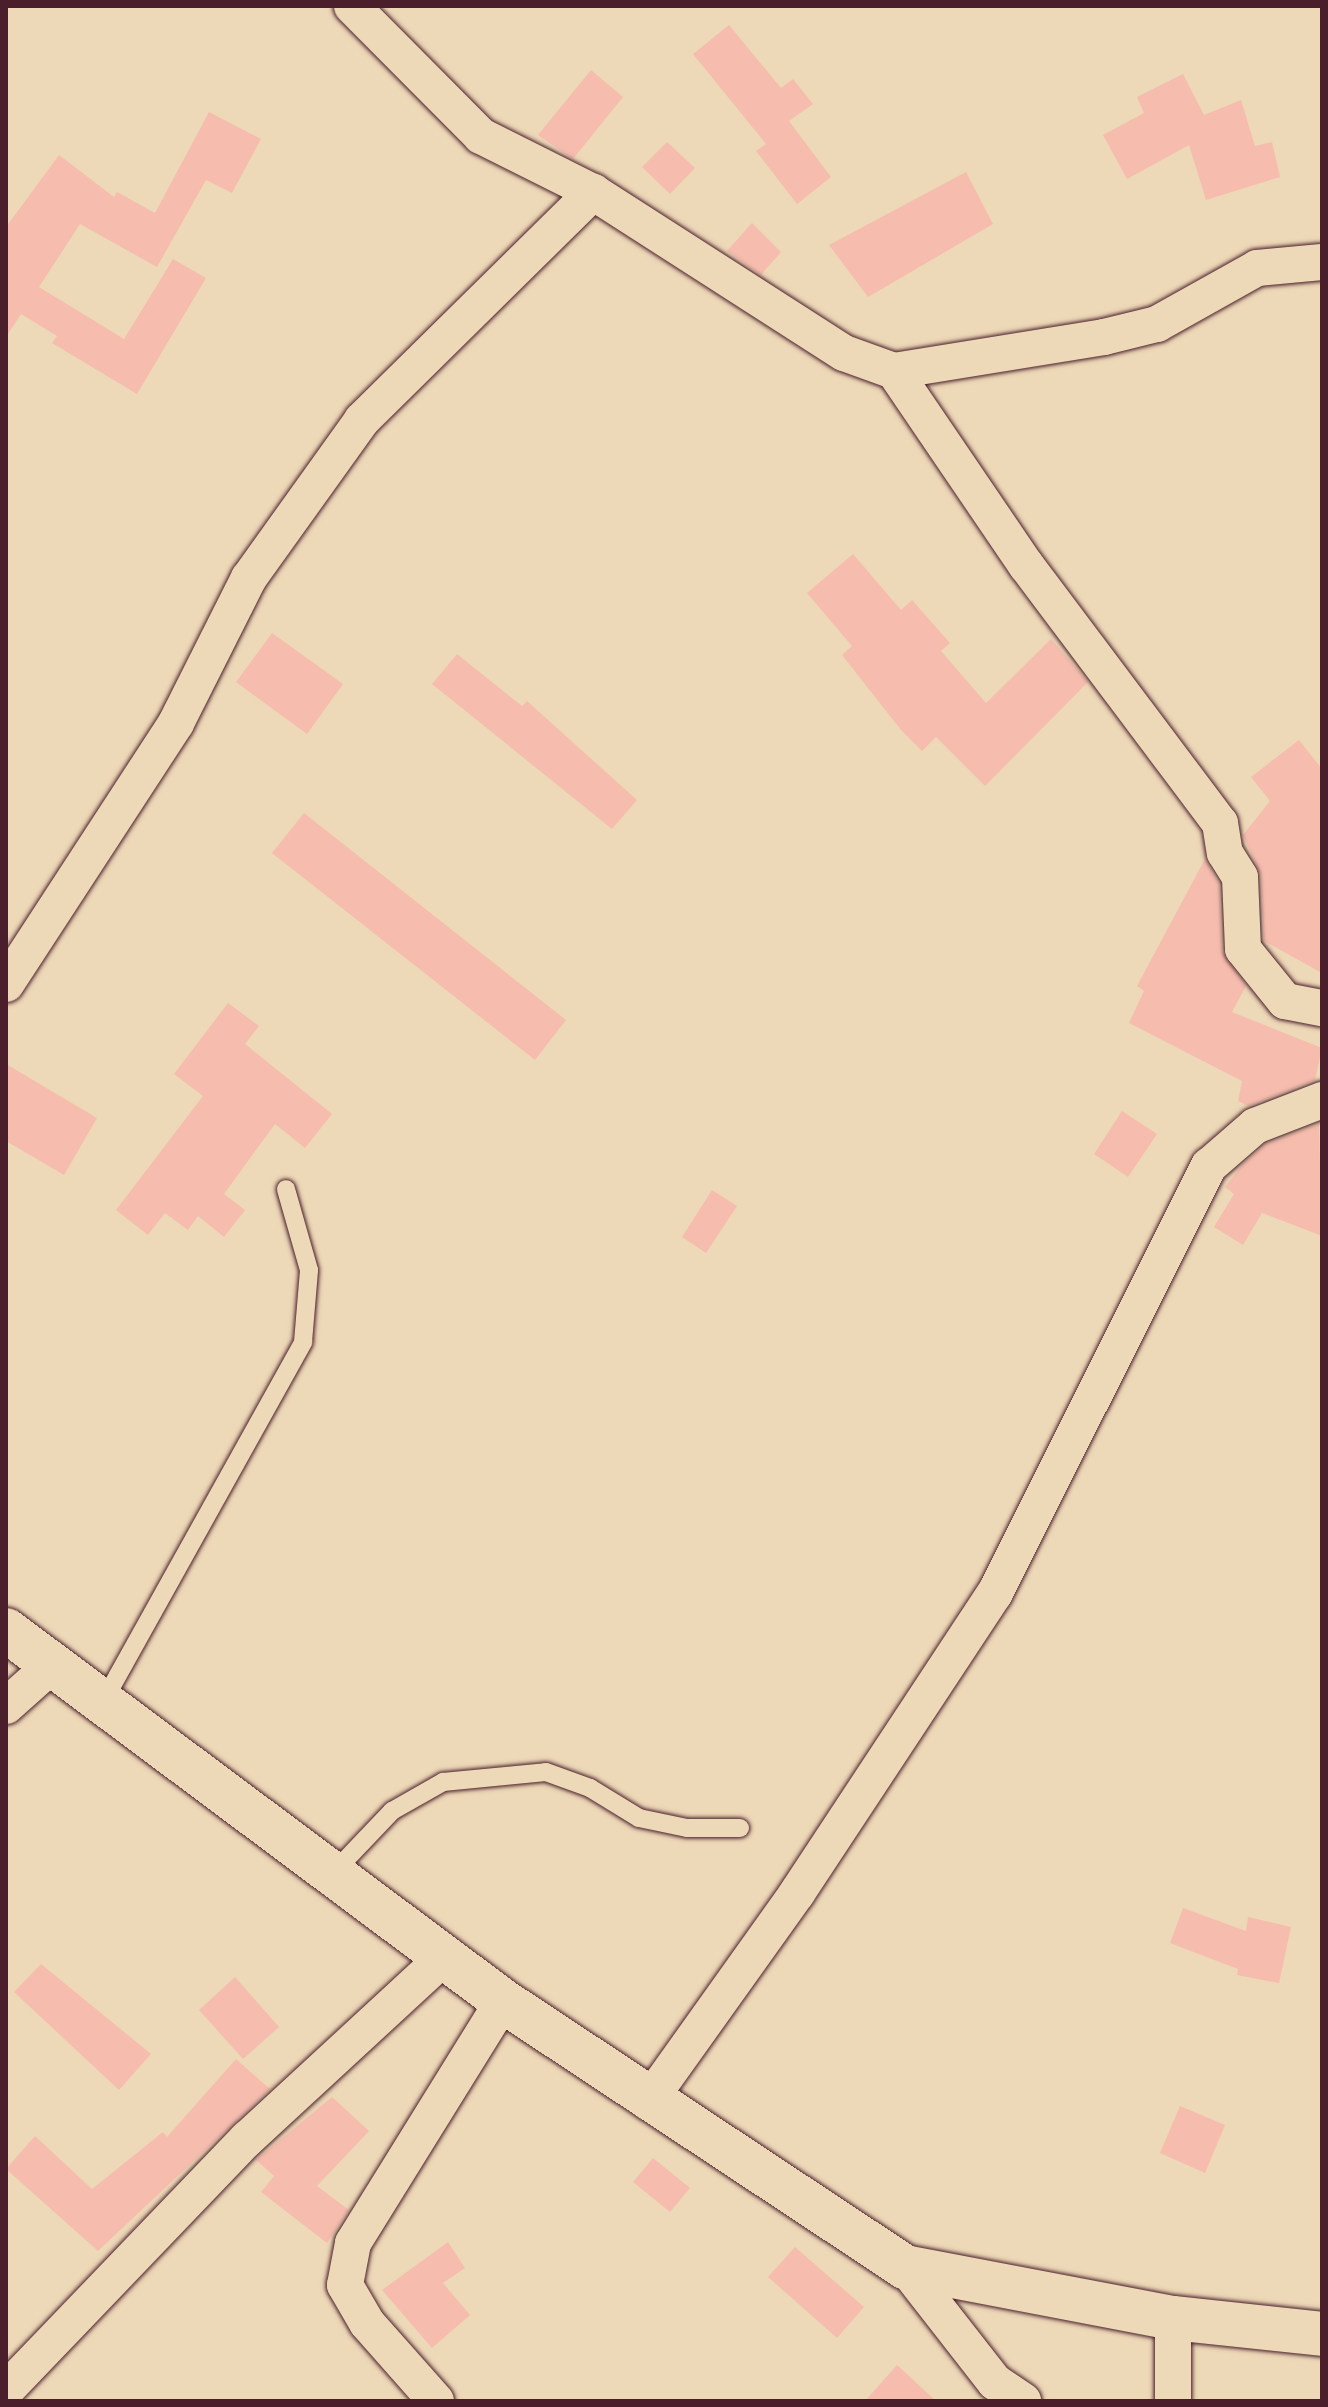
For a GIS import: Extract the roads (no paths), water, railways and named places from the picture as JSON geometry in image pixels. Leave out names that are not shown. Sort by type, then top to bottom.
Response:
[{"type":"street","points":[[352,6],[481,136],[593,192],[844,353],[894,371],[1157,324],[1257,268],[1322,262]]},
{"type":"street","points":[[6,984],[176,723],[249,578],[362,420],[593,192]]},
{"type":"street","points":[[894,371],[1026,565],[1220,823],[1225,853],[1240,877],[1243,949],[1285,1001],[1322,1008]]},
{"type":"street","points":[[648,2102],[797,1893],[995,1593],[1209,1166],[1255,1126],[1322,1100]]},
{"type":"street","points":[[6,1630],[102,1705],[503,2001],[648,2102],[905,2267],[998,2395]]},
{"type":"street","points":[[6,1706],[52,1665]]},
{"type":"street","points":[[6,2390],[247,2139],[443,1958]]},
{"type":"street","points":[[436,2401],[367,2323],[345,2285],[353,2243],[503,2001]]},
{"type":"street","points":[[905,2267],[1173,2318],[1322,2334]]},
{"type":"street","points":[[1173,2318],[1173,2401]]},
{"type":"lane","points":[[102,1705],[303,1342],[309,1270],[286,1189]]},
{"type":"lane","points":[[331,1875],[392,1811],[443,1782],[546,1772],[590,1788],[639,1818],[687,1828],[740,1828]]}]
